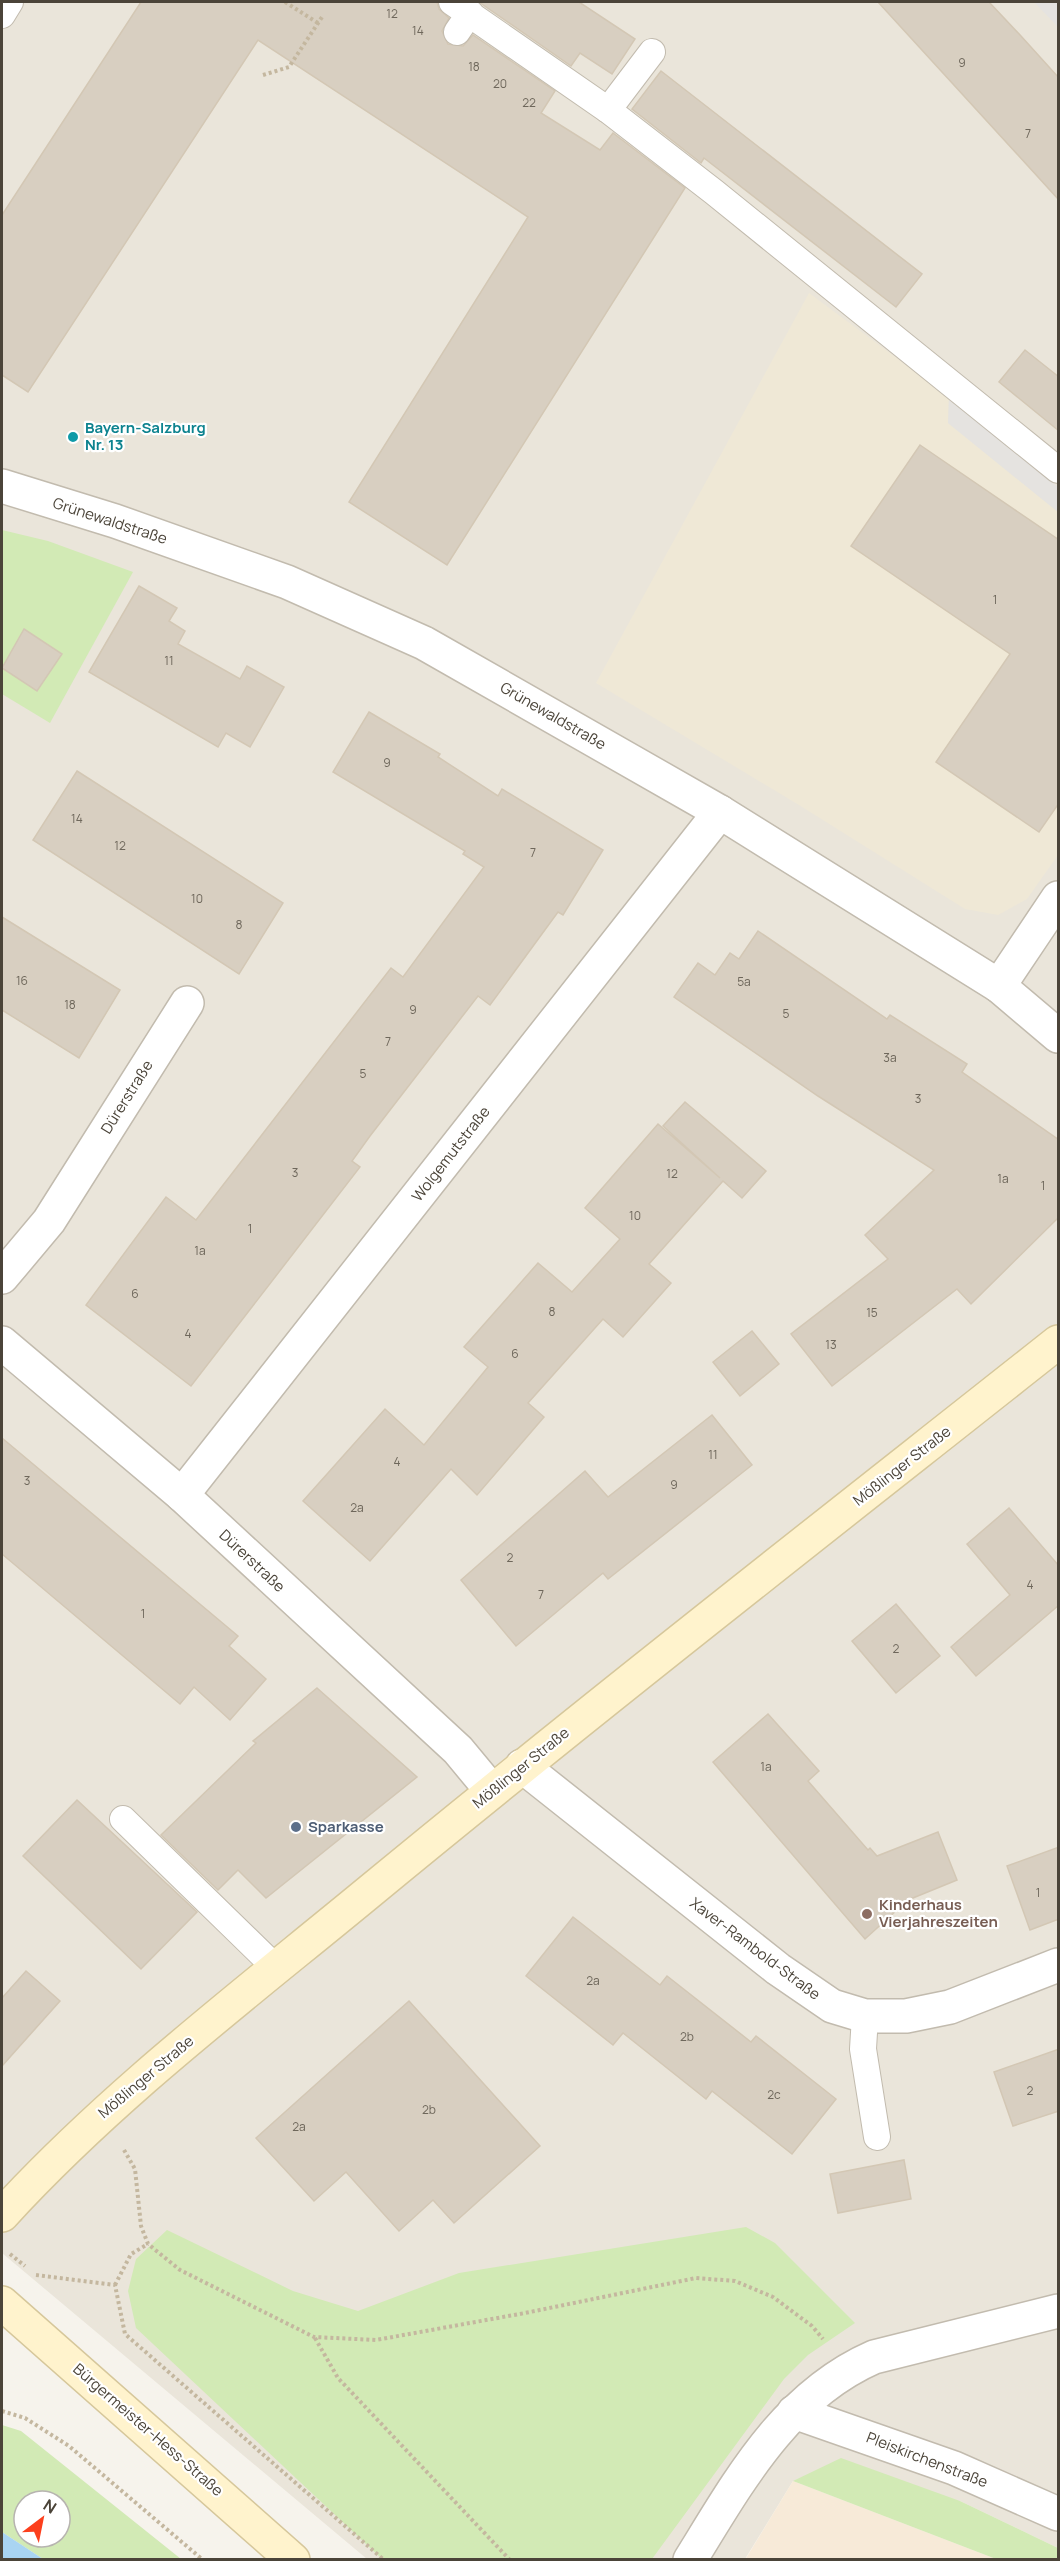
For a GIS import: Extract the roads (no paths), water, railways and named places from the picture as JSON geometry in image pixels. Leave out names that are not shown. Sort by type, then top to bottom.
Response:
[{"type":"street","name":"Grünewaldstraße","points":[[2,486],[115,521],[287,582],[413,638],[720,812],[999,986],[1059,1036]]},
{"type":"street","name":"Wolgemutstraße","points":[[182,1495],[720,812]]},
{"type":"street","points":[[999,986],[1059,898]]},
{"type":"street","name":"Dürerstraße","points":[[2,1277],[49,1221],[187,1003]]},
{"type":"street","name":"Mößlinger Straße","points":[[2,2215],[102,2113],[276,1969],[522,1766],[1059,1342]]},
{"type":"street","name":"Dürerstraße","points":[[2,1343],[182,1495],[458,1750],[492,1791]]},
{"type":"street","name":"Xaver-Rambold-Straße","points":[[522,1766],[778,1969],[832,2006],[865,2016],[906,2016],[950,2007],[1059,1965]]},
{"type":"street","name":"Bürgermeister-Hess-Straße","points":[[2,2303],[293,2559]]},
{"type":"street","points":[[690,2559],[744,2473],[794,2412],[824,2385],[848,2368],[896,2350],[1059,2311]]},
{"type":"street","name":"Pleiskirchenstraße","points":[[794,2412],[954,2469],[1059,2514]]},
{"type":"lane","points":[[2,15],[10,2]]},
{"type":"lane","points":[[460,15],[608,110],[714,192],[1059,470]]},
{"type":"lane","points":[[608,110],[652,52]]},
{"type":"lane","points":[[123,1819],[276,1969]]},
{"type":"lane","points":[[865,2016],[863,2049],[877,2137]]},
{"type":"water","points":[[2,2532],[12,2539],[12,2549],[28,2549],[43,2559],[2,2559]]},
{"type":"place","name":"Bayern-Salzburg Nr. 13","points":[[73,437]]},
{"type":"place","name":"Sparkasse","points":[[296,1827]]},
{"type":"place","name":"Kinderhaus Vierjahreszeiten","points":[[867,1914]]}]
